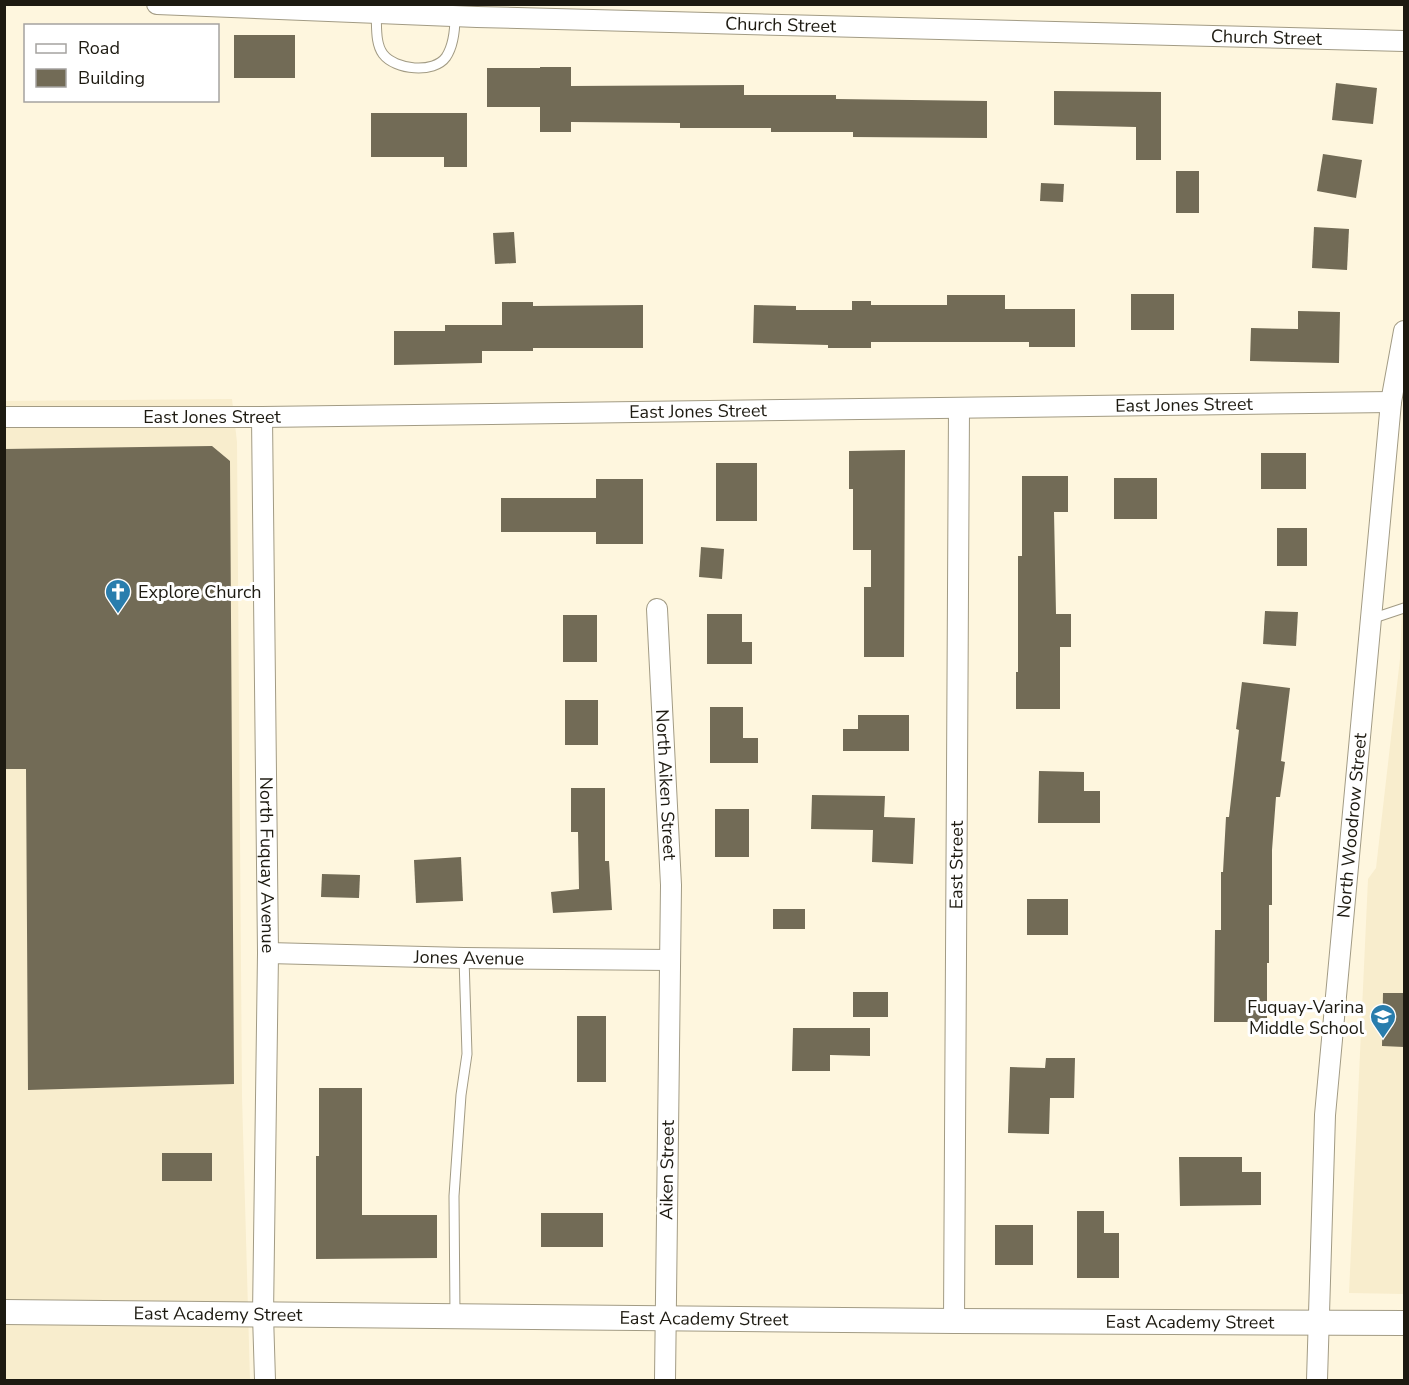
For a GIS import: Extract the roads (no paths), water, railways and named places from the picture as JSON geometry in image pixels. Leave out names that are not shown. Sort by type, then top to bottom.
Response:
[{"type":"street","name":"Church Street","points":[[157,4],[455,16],[478,11],[1404,40]]},
{"type":"street","name":"North Woodrow Street","points":[[1317,1380],[1325,1115],[1371,619],[1398,402],[1404,330]]},
{"type":"street","name":"East Jones Street","points":[[4,417],[262,417],[1398,402]]},
{"type":"street","name":"East Street","points":[[954,1321],[959,408]]},
{"type":"street","name":"North Fuquay Avenue","points":[[262,417],[268,953],[264,1380]]},
{"type":"street","name":"North Aiken Street","points":[[657,609],[671,885],[669,960]]},
{"type":"street","name":"Jones Avenue","points":[[268,953],[669,960]]},
{"type":"street","name":"Aiken Street","points":[[665,1380],[669,960]]},
{"type":"street","name":"East Academy Street","points":[[4,1312],[1404,1323]]},
{"type":"lane","points":[[376,13],[378,42],[384,54],[395,63],[411,68],[431,66],[445,59],[452,46],[455,16]]},
{"type":"lane","points":[[1371,619],[1404,608]]},
{"type":"lane","points":[[455,1317],[454,1196],[461,1095],[467,1054],[464,958]]},
{"type":"place","name":"Explore Church","points":[[118,615]]},
{"type":"place","name":"Fuquay-Varina Middle School","points":[[1383,1040]]}]
